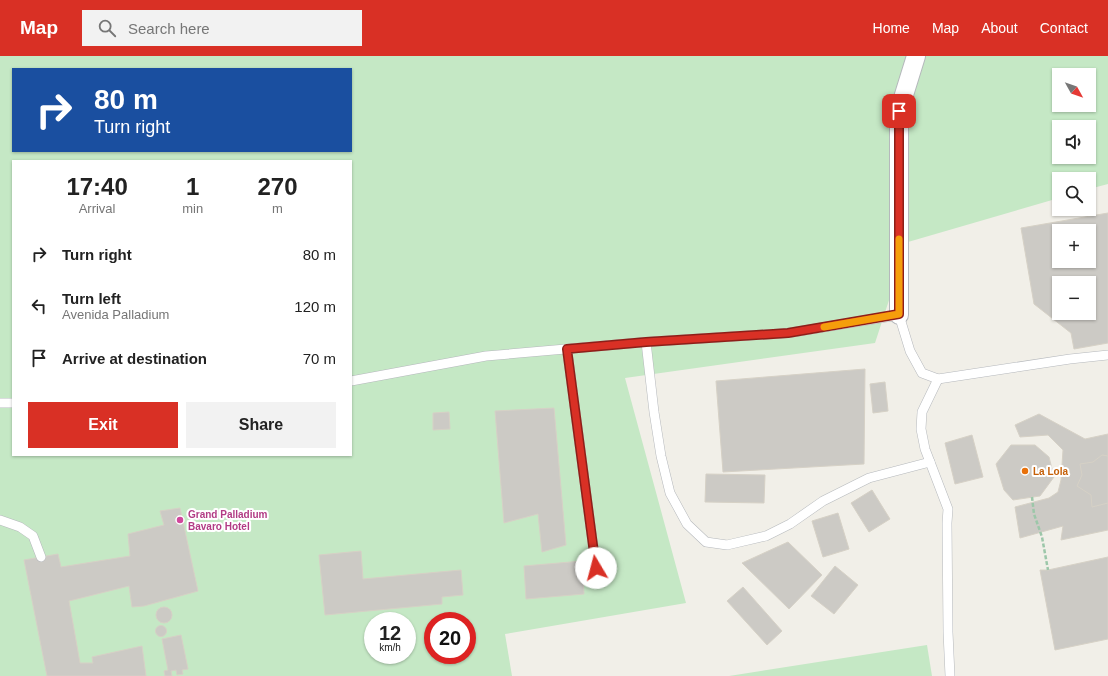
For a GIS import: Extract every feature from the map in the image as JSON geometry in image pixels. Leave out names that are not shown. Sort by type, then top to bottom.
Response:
[{"type":"street","points":[[899,314],[899,111],[916,56]]},
{"type":"lane","points":[[352,381],[486,356],[646,342],[788,333],[899,314],[910,351],[922,373],[938,379],[1070,359],[1108,355]]},
{"type":"lane","points":[[646,342],[654,412],[661,456],[670,493],[687,524],[706,542],[726,545],[766,536],[790,524],[823,501],[869,478],[930,462]]},
{"type":"lane","points":[[567,349],[596,568]]},
{"type":"lane","points":[[938,379],[922,412],[921,429],[925,449],[948,509],[948,632],[950,676]]},
{"type":"lane","points":[[0,403],[12,402]]},
{"type":"lane","points":[[0,520],[20,527],[33,536],[41,557]]},
{"type":"path","points":[[1032,497],[1034,514],[1042,537],[1048,570]]},
{"type":"green space","points":[[0,56],[1108,56],[1108,184],[1096,187],[1096,172],[1052,172],[1052,200],[908,242],[875,343],[625,378],[686,603],[505,634],[512,676],[0,676]]},
{"type":"green space","points":[[927,645],[932,676],[729,676]]},
{"type":"building","points":[[1108,213],[1108,343],[1074,349],[1071,333],[1054,320],[1096,320],[1096,276],[1052,276],[1052,318],[1034,304],[1021,228]]},
{"type":"building","points":[[865,369],[864,464],[723,472],[716,381]]},
{"type":"building","points":[[885,382],[888,411],[873,413],[870,384]]},
{"type":"building","points":[[554,408],[566,545],[542,552],[538,514],[504,523],[495,411]]},
{"type":"building","points":[[449,412],[450,429],[433,430],[433,413]]},
{"type":"building","points":[[1039,414],[1085,439],[1108,434],[1108,530],[1061,540],[1063,526],[1020,538],[1015,507],[1049,498],[1058,492],[1061,480],[1063,450],[1048,435],[1020,437],[1015,425]]},
{"type":"building","points":[[972,435],[983,477],[955,484],[945,443]]},
{"type":"building","name":"La Lola","points":[[1011,445],[1035,445],[1049,457],[1054,477],[1040,496],[1013,500],[1004,490],[996,464]]},
{"type":"building","points":[[1102,455],[1108,456],[1108,503],[1092,507],[1091,495],[1077,486],[1082,475],[1080,464],[1093,462]]},
{"type":"building","points":[[706,474],[765,475],[764,503],[705,502]]},
{"type":"building","points":[[872,490],[890,519],[869,532],[851,503]]},
{"type":"building","points":[[180,508],[198,591],[144,606],[132,607],[129,586],[69,601],[80,663],[93,663],[92,657],[142,646],[146,676],[47,676],[24,560],[58,554],[61,567],[130,556],[128,534],[164,525],[160,511]]},
{"type":"building","points":[[838,513],[849,549],[823,557],[812,521]]},
{"type":"building","points":[[788,542],[822,575],[789,609],[742,563]]},
{"type":"building","points":[[361,551],[363,579],[461,570],[463,595],[442,597],[442,604],[325,615],[319,555]]},
{"type":"building","points":[[1108,557],[1108,639],[1055,650],[1040,570],[1048,570]]},
{"type":"building","points":[[582,561],[584,594],[526,599],[524,566]]},
{"type":"building","points":[[835,566],[858,585],[834,614],[811,596]]},
{"type":"building","points":[[743,587],[782,631],[767,645],[727,601]]},
{"type":"building","points":[[164,607],[170,609],[172,615],[170,621],[164,623],[158,621],[156,615],[158,609]]},
{"type":"building","points":[[161,625],[165,627],[167,631],[165,635],[161,637],[157,635],[155,631],[157,627]]},
{"type":"building","points":[[181,635],[188,669],[182,670],[183,674],[177,675],[176,670],[171,671],[172,676],[165,676],[164,671],[168,670],[162,639]]},
{"type":"slow traffic","points":[[824,327],[899,314],[899,239]]},
{"type":"place","name":"La Lola","points":[[1025,471]]},
{"type":"place","name":"Grand Palladium Bavaro Hotel","points":[[180,520]]},
{"type":"route","points":[[596,568],[567,349],[646,342],[788,333],[899,314],[899,111]]}]
